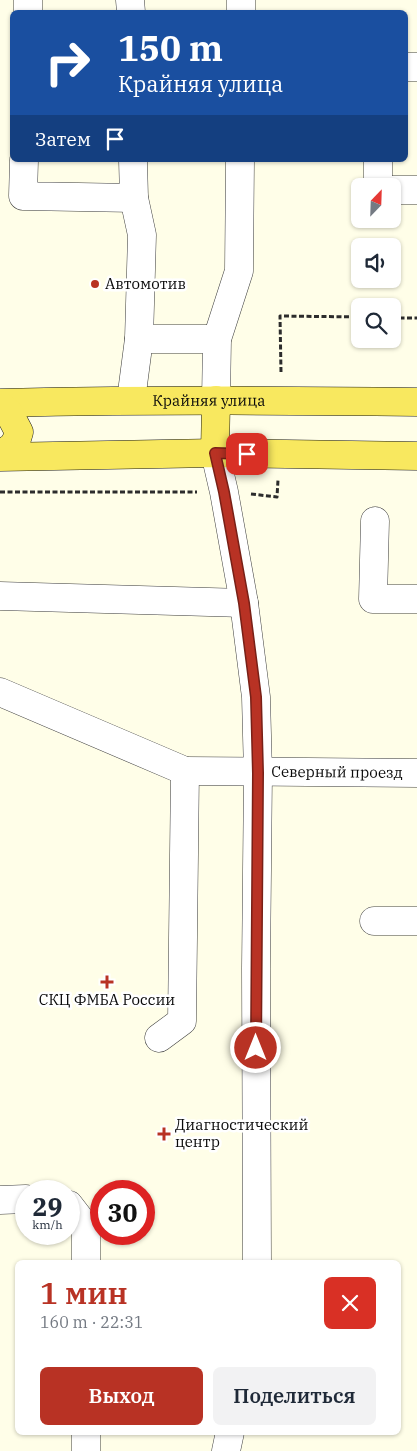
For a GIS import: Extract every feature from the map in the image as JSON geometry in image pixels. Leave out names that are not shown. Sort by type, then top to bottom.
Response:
[{"type":"main road","name":"Крайняя улица","points":[[0,404],[131,400],[417,402]]},
{"type":"main road","points":[[215,453],[216,400]]},
{"type":"main road","points":[[0,404],[9,413],[19,432],[17,442],[8,450],[0,453]]},
{"type":"main road","points":[[0,457],[215,453],[417,456]]},
{"type":"street","points":[[24,162],[23,196],[134,198]]},
{"type":"street","points":[[131,400],[139,339],[142,235],[134,198],[133,162]]},
{"type":"street","points":[[216,400],[217,339],[240,271],[240,162]]},
{"type":"street","points":[[378,162],[378,178]]},
{"type":"street","points":[[401,190],[417,190]]},
{"type":"street","points":[[139,339],[217,339]]},
{"type":"street","points":[[215,453],[244,603],[256,697],[258,773],[256,968],[257,1260]]},
{"type":"street","points":[[375,521],[373,599],[417,599]]},
{"type":"street","points":[[0,596],[244,603]]},
{"type":"street","points":[[0,692],[185,771],[182,1021],[159,1038]]},
{"type":"street","name":"Северный проезд","points":[[185,771],[417,773]]},
{"type":"street","points":[[374,921],[417,921]]},
{"type":"street","points":[[0,1200],[15,1199]]},
{"type":"street","points":[[80,1219],[86,1227],[86,1260]]},
{"type":"street","points":[[86,1435],[86,1451]]},
{"type":"street","points":[[226,1451],[229,1435]]},
{"type":"path","points":[[281,372],[280,316],[351,318]]},
{"type":"path","points":[[401,318],[417,318]]},
{"type":"path","points":[[0,492],[224,492],[278,497]]},
{"type":"place","name":"Автомотив","points":[[95,284]]},
{"type":"place","name":"СКЦ ФМБА России","points":[[107,982]]},
{"type":"place","name":"Диагностический центр","points":[[164,1134]]},
{"type":"route","points":[[247,454],[215,453],[244,603],[256,697],[258,773],[256,1048]]}]
